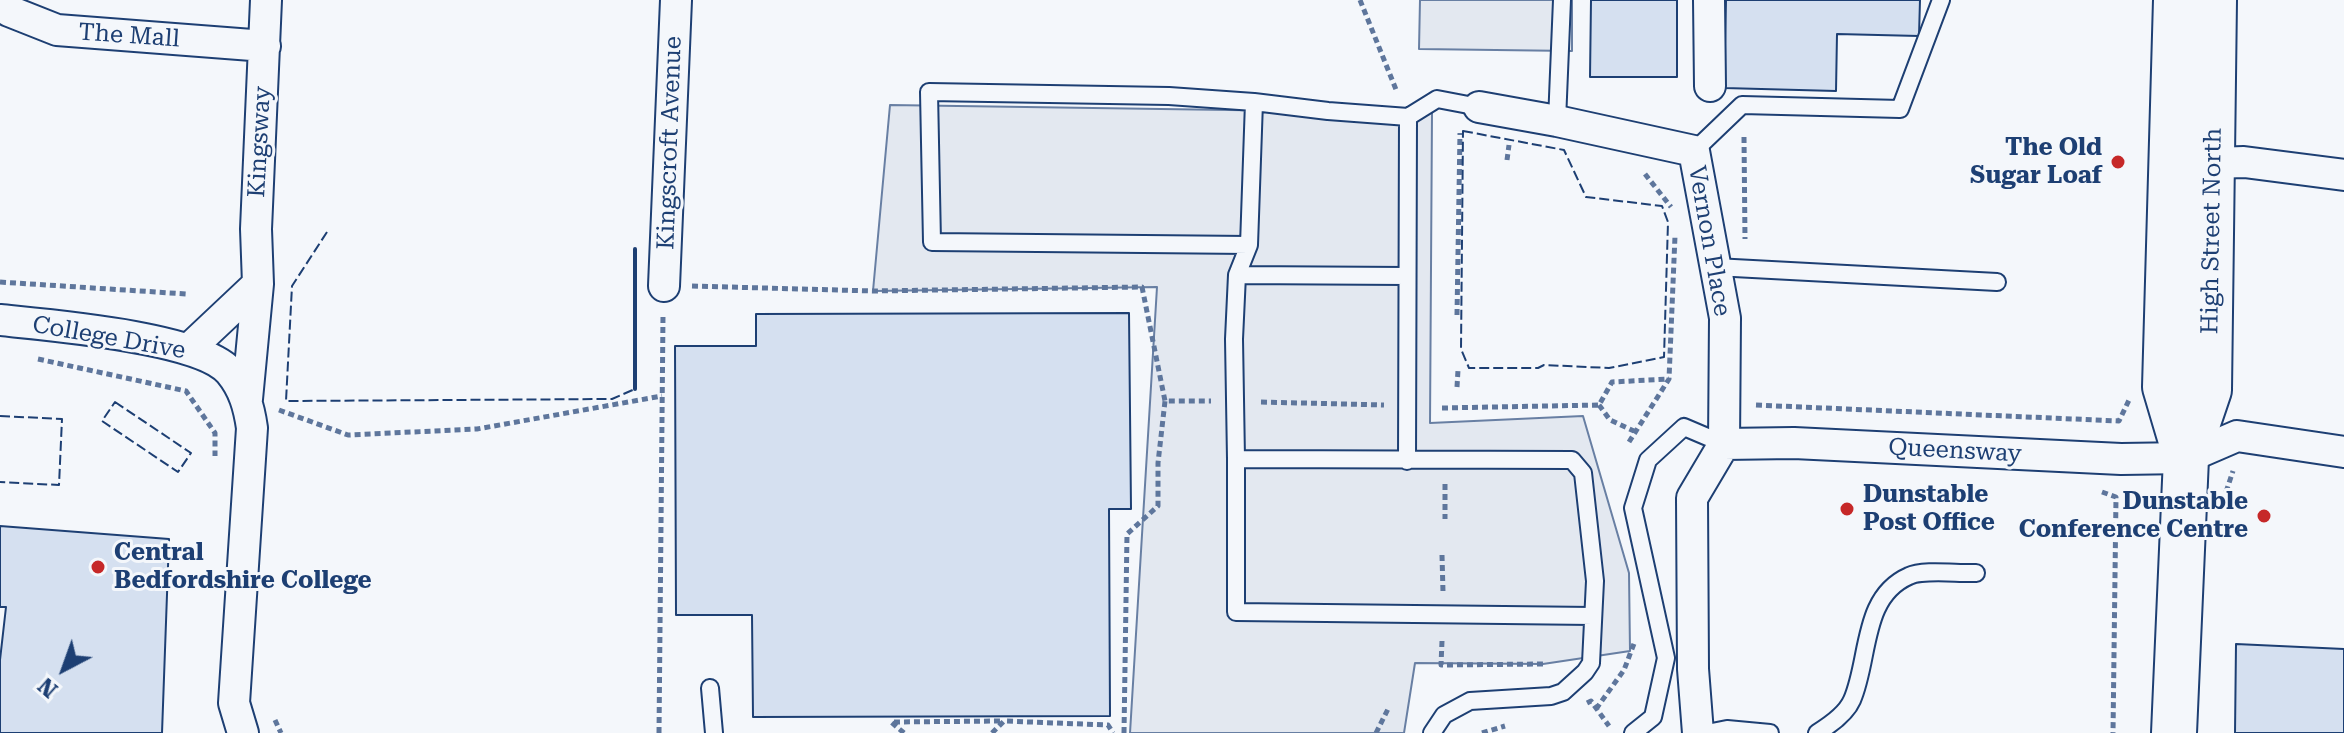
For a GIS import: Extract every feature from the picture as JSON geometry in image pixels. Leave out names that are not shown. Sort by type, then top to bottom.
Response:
[{"type":"main road","name":"High Street North","points":[[2176,0],[2165,387],[2186,458]]},
{"type":"main road","name":"High Street North","points":[[2174,733],[2186,458],[2209,390],[2214,0]]},
{"type":"street","name":"Kingsway","points":[[261,404],[256,229],[266,0]]},
{"type":"street","name":"Kingscroft Avenue","points":[[664,286],[676,0]]},
{"type":"street","points":[[1709,0],[1710,86]]},
{"type":"street","name":"The Mall","points":[[0,2],[9,11],[57,30],[265,46]]},
{"type":"street","name":"Vernon Place","points":[[1470,105],[1694,151],[1725,318],[1724,444]]},
{"type":"street","points":[[2214,163],[2244,162],[2344,175]]},
{"type":"street","points":[[189,349],[258,284]]},
{"type":"street","name":"College Drive","points":[[0,320],[140,338],[189,349],[229,369],[261,404],[252,428],[234,703]]},
{"type":"street","points":[[2186,458],[2237,436],[2344,452]]},
{"type":"street","points":[[1698,733],[1693,669],[1692,498],[1724,444]]},
{"type":"street","name":"Queensway","points":[[1724,444],[1805,444],[2121,459],[2186,458]]},
{"type":"street","points":[[234,703],[243,733]]},
{"type":"lane","points":[[1557,121],[1562,0]]},
{"type":"lane","points":[[1694,151],[1742,105],[1900,109],[1941,0]]},
{"type":"lane","points":[[1249,245],[932,242],[929,92],[1169,96],[1408,117],[1437,99],[1470,105]]},
{"type":"lane","points":[[1254,102],[1249,245],[1237,275],[1234,339],[1236,612],[1593,616]]},
{"type":"lane","points":[[1407,461],[1408,117]]},
{"type":"lane","points":[[1715,267],[1997,282]]},
{"type":"lane","points":[[1237,275],[1407,276]]},
{"type":"lane","points":[[1633,733],[1653,717],[1666,658],[1633,508],[1640,484],[1648,460],[1684,427],[1724,444]]},
{"type":"lane","points":[[1236,459],[1572,460],[1583,473],[1595,581],[1591,663],[1563,692],[1551,696],[1470,701],[1444,715],[1432,733]]},
{"type":"lane","points":[[1817,733],[1833,723],[1852,702],[1875,609],[1892,586],[1912,574],[1976,573]]},
{"type":"lane","points":[[710,688],[714,733]]},
{"type":"lane","points":[[234,703],[260,733]]},
{"type":"lane","points":[[1707,733],[1727,729],[1770,733]]},
{"type":"path","points":[[1360,0],[1408,117]]},
{"type":"path","points":[[1457,315],[1470,105]]},
{"type":"path","points":[[1632,168],[1644,173],[1676,213]]},
{"type":"path","points":[[1599,405],[1612,382],[1669,379],[1675,229]]},
{"type":"path","points":[[0,282],[187,294]]},
{"type":"path","points":[[659,733],[664,286],[873,291],[1142,287],[1165,401],[1158,463],[1158,506],[1127,534],[1124,733]]},
{"type":"path","points":[[30,357],[186,391],[215,433],[216,460]]},
{"type":"path","points":[[1457,387],[1458,370]]},
{"type":"path","points":[[261,404],[348,435],[477,429],[662,396]]},
{"type":"path","points":[[1165,401],[1216,401]]},
{"type":"path","points":[[1261,402],[1388,405]]},
{"type":"path","points":[[1442,408],[1599,405]]},
{"type":"path","points":[[1599,405],[1610,420],[1634,431]]},
{"type":"path","points":[[1445,475],[1445,519]]},
{"type":"path","points":[[2098,491],[2116,497],[2113,733]]},
{"type":"path","points":[[1442,555],[1443,597]]},
{"type":"path","points":[[1442,641],[1441,665],[1543,664]]},
{"type":"path","points":[[1591,701],[1609,726]]},
{"type":"path","points":[[1376,733],[1388,709]]},
{"type":"path","points":[[904,733],[891,722],[1004,721],[1108,725],[1113,733]]},
{"type":"path","points":[[992,733],[1004,721]]},
{"type":"shaded area","points":[[1420,0],[1572,0],[1572,51],[1419,49]]},
{"type":"shaded area","points":[[890,105],[1432,113],[1430,423],[1583,416],[1629,573],[1630,651],[1543,664],[1415,663],[1404,733],[1130,733],[1157,287],[873,291]]},
{"type":"building","points":[[1591,0],[1677,0],[1677,77],[1590,77]]},
{"type":"building","points":[[1726,0],[1920,0],[1919,36],[1837,34],[1836,91],[1724,88]]},
{"type":"building","points":[[1129,313],[1131,509],[1109,509],[1110,716],[753,717],[752,615],[676,615],[675,346],[756,346],[756,314]]},
{"type":"building","points":[[0,526],[169,539],[162,733],[0,733],[0,660],[6,607],[0,607]]},
{"type":"building","points":[[2236,644],[2344,649],[2344,733],[2235,733]]},
{"type":"fence","points":[[1463,131],[1564,150],[1586,197],[1662,206],[1668,222],[1664,357],[1609,368],[1544,365],[1538,368],[1469,368],[1461,349],[1463,131]]},
{"type":"fence","points":[[327,232],[292,286],[286,401],[612,399],[635,389]]},
{"type":"fence","points":[[115,402],[191,453],[178,472],[102,421],[115,402]]},
{"type":"fence","points":[[0,416],[62,419],[59,485],[0,482]]},
{"type":"wall","points":[[635,249],[635,389]]},
{"type":"place","name":"The Old Sugar Loaf","points":[[2118,162]]},
{"type":"place","name":"Dunstable Post Office","points":[[1847,509]]},
{"type":"place","name":"Dunstable Conference Centre","points":[[2264,516]]},
{"type":"place","name":"Central Bedfordshire College","points":[[98,567]]}]
